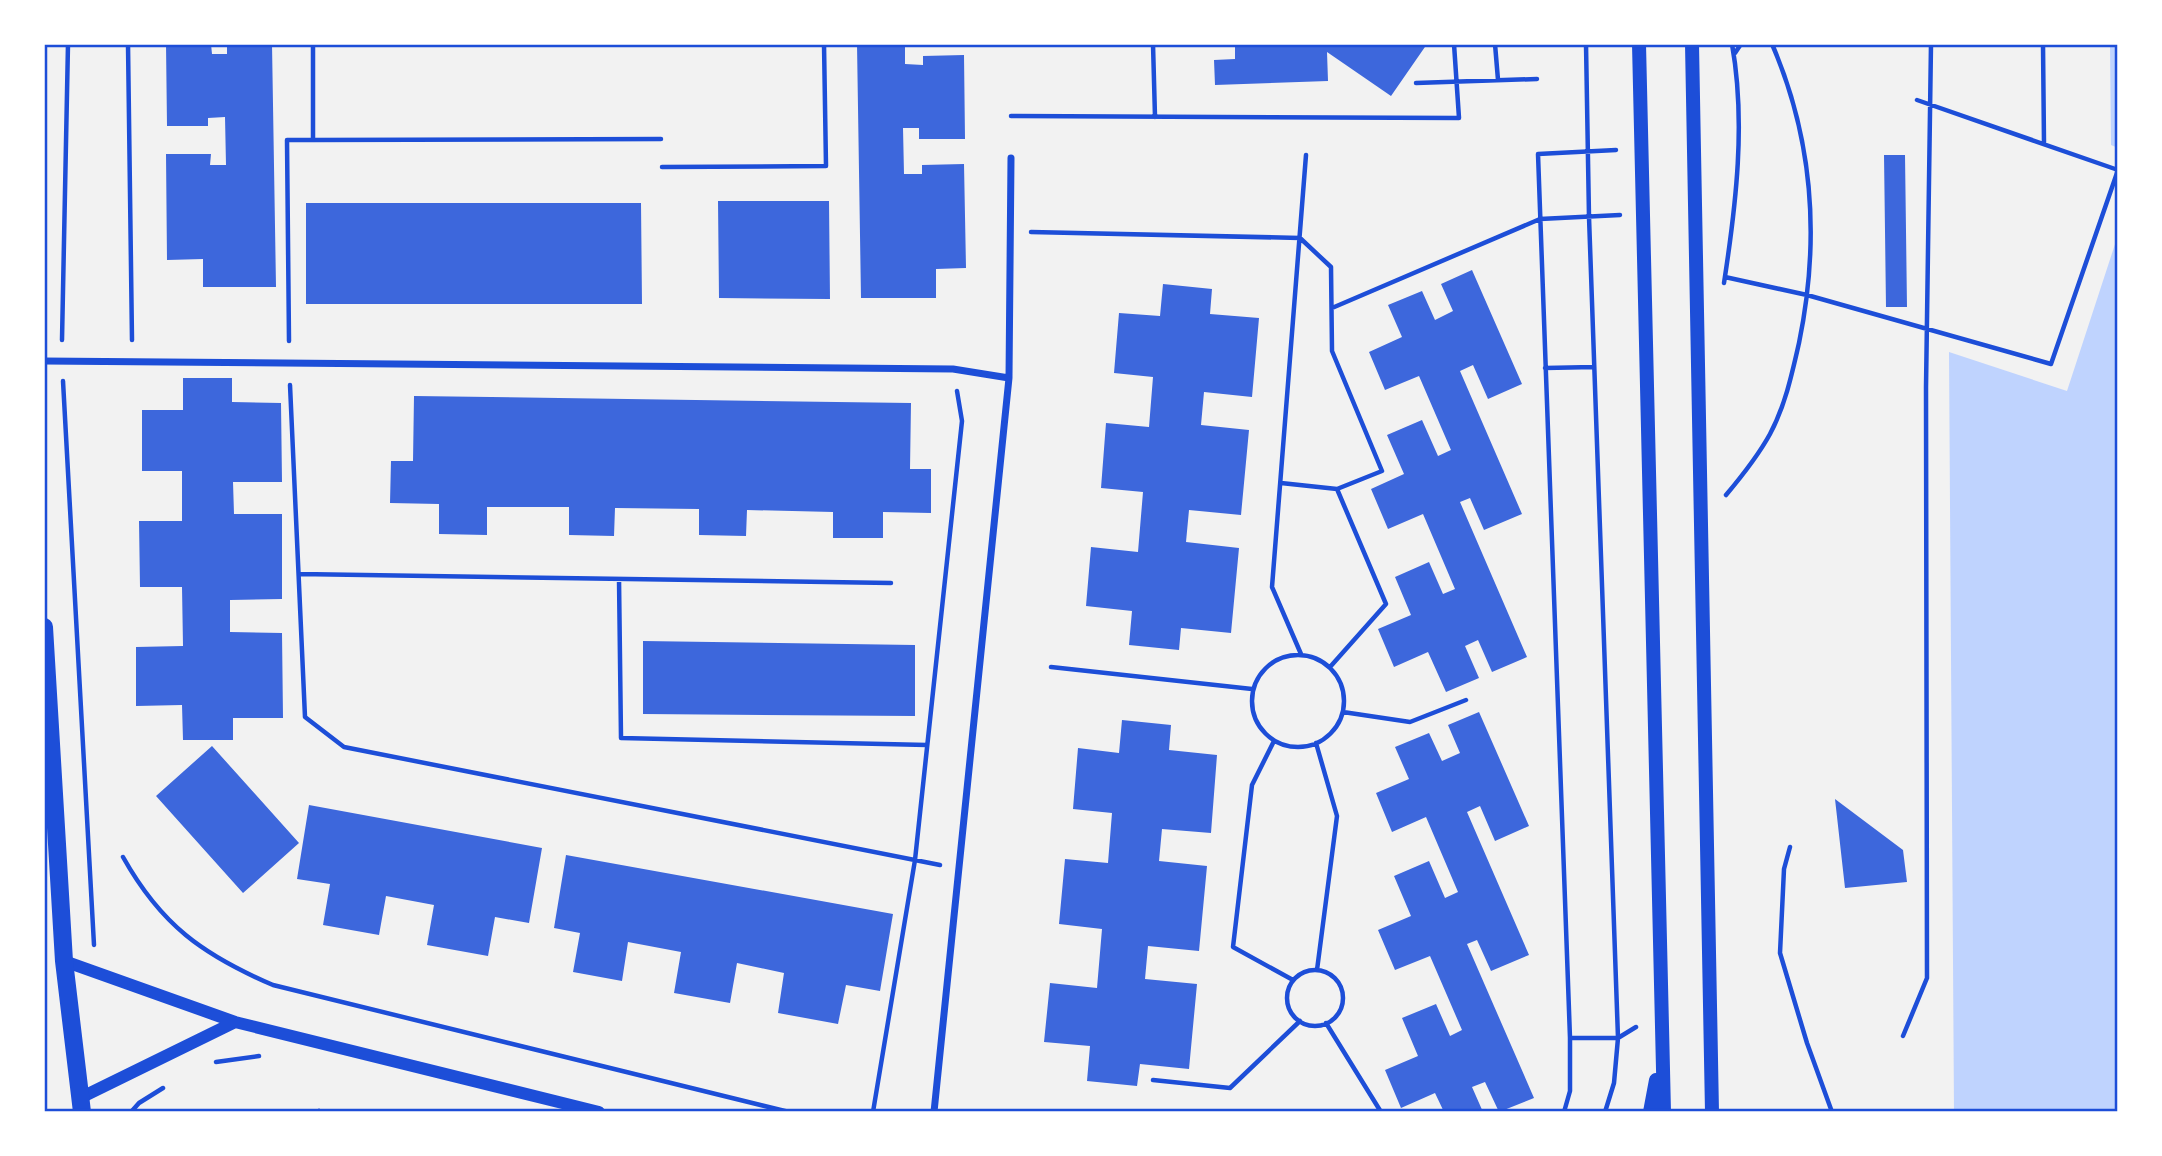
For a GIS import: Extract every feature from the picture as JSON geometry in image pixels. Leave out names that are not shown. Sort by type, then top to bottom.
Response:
[{"type":"main road","points":[[1639,44],[1664,1112]]},
{"type":"main road","points":[[1692,44],[1712,1112]]},
{"type":"main road","points":[[44,627],[64,961],[81,1105]]},
{"type":"main road","points":[[1650,1112],[1662,1012]]},
{"type":"street","points":[[934,1112],[1009,377],[1011,158]]},
{"type":"street","points":[[44,361],[953,369],[1009,377]]},
{"type":"street","points":[[64,961],[235,1022],[599,1112]]},
{"type":"street","points":[[81,1105],[235,1022]]},
{"type":"path","points":[[68,44],[62,362],[96,972]]},
{"type":"path","points":[[128,44],[133,362]]},
{"type":"path","points":[[313,44],[313,140]]},
{"type":"path","points":[[662,167],[826,166],[824,44]]},
{"type":"path","points":[[1153,44],[1155,117]]},
{"type":"path","points":[[1011,116],[1459,118],[1454,44]]},
{"type":"path","points":[[1495,44],[1498,80]]},
{"type":"path","points":[[1586,44],[1589,216],[1618,1038],[1614,1083],[1605,1112]]},
{"type":"path","points":[[1734,54],[1741,44]]},
{"type":"path","points":[[1721,501],[1748,469],[1770,433],[1790,383],[1807,295],[1812,248],[1811,201],[1802,140],[1788,81],[1772,44]]},
{"type":"path","points":[[1903,1036],[1927,978],[1927,331],[1931,44]]},
{"type":"path","points":[[2043,44],[2044,144]]},
{"type":"path","points":[[1416,83],[1537,79]]},
{"type":"path","points":[[1725,277],[1807,295],[2051,364],[2118,170],[1917,100]]},
{"type":"path","points":[[661,139],[287,140],[289,363],[304,717],[344,747],[959,869]]},
{"type":"path","points":[[1564,1112],[1570,1091],[1570,1038],[1538,154],[1641,150]]},
{"type":"path","points":[[1301,654],[1272,587],[1306,155]]},
{"type":"path","points":[[1332,308],[1540,219],[1643,215]]},
{"type":"path","points":[[1010,232],[1300,237],[1331,267],[1332,351],[1381,471],[1337,489],[1280,483]]},
{"type":"path","points":[[1545,368],[1594,367]]},
{"type":"path","points":[[873,1112],[915,860],[962,421],[953,369]]},
{"type":"path","points":[[1330,667],[1386,604],[1337,489]]},
{"type":"path","points":[[299,575],[891,583]]},
{"type":"path","points":[[619,579],[621,738],[927,745]]},
{"type":"path","points":[[1301,654],[1330,667],[1339,680],[1344,695],[1343,712],[1328,736],[1316,743],[1287,746],[1274,741],[1255,719],[1252,689],[1259,674],[1270,663],[1284,656],[1301,654]]},
{"type":"path","points":[[1051,667],[1252,689]]},
{"type":"path","points":[[1343,712],[1410,722],[1466,699]]},
{"type":"path","points":[[1274,741],[1252,785],[1233,947],[1293,980]]},
{"type":"path","points":[[1316,743],[1337,816],[1317,970]]},
{"type":"path","points":[[1790,847],[1784,869],[1780,953],[1807,1043],[1832,1112]]},
{"type":"path","points":[[123,857],[142,890],[193,944],[228,965],[273,985],[789,1112]]},
{"type":"path","points":[[1308,970],[1317,970],[1334,977],[1343,993],[1340,1011],[1326,1023],[1308,1025],[1293,1015],[1287,998],[1293,980],[1308,970]]},
{"type":"path","points":[[1570,1038],[1618,1038],[1662,1012]]},
{"type":"path","points":[[1153,1080],[1230,1088],[1300,1021]]},
{"type":"path","points":[[1326,1023],[1381,1112]]},
{"type":"water","points":[[2110,44],[2118,44],[2118,148],[2111,145]]},
{"type":"water","points":[[2118,235],[2118,1112],[1954,1112],[1949,352],[2067,391]]},
{"type":"building","points":[[166,44],[211,44],[212,54],[227,54],[227,44],[272,44],[276,287],[203,287],[203,259],[167,260],[166,154],[211,154],[210,165],[226,165],[225,117],[208,118],[208,126],[167,126]]},
{"type":"building","points":[[857,44],[905,44],[905,64],[923,65],[923,56],[964,55],[965,139],[919,139],[919,128],[903,128],[904,174],[922,174],[922,165],[964,164],[966,268],[936,269],[936,298],[861,298]]},
{"type":"building","points":[[1235,44],[1427,44],[1391,96],[1327,52],[1328,81],[1215,85],[1214,60],[1235,59]]},
{"type":"building","points":[[1884,155],[1905,155],[1907,307],[1886,307]]},
{"type":"building","points":[[718,201],[829,201],[830,299],[719,298]]},
{"type":"building","points":[[306,203],[641,203],[642,304],[306,304]]},
{"type":"building","points":[[1472,270],[1522,384],[1488,399],[1473,365],[1460,371],[1522,514],[1484,530],[1470,498],[1460,502],[1527,657],[1492,672],[1478,640],[1465,646],[1479,678],[1446,692],[1428,652],[1394,667],[1378,629],[1411,615],[1395,577],[1429,562],[1443,594],[1455,589],[1423,514],[1388,529],[1371,489],[1404,474],[1387,435],[1422,420],[1438,456],[1451,450],[1419,376],[1385,390],[1369,352],[1402,337],[1388,305],[1422,291],[1435,320],[1453,311],[1441,284]]},
{"type":"building","points":[[1163,284],[1212,289],[1210,314],[1259,318],[1252,397],[1204,392],[1201,425],[1249,430],[1241,515],[1189,510],[1186,542],[1239,548],[1231,633],[1181,628],[1179,650],[1129,645],[1132,611],[1086,606],[1091,547],[1138,552],[1143,492],[1101,488],[1106,423],[1149,427],[1153,377],[1114,373],[1119,313],[1160,316]]},
{"type":"building","points":[[183,378],[232,378],[232,402],[281,403],[282,482],[233,482],[234,514],[282,514],[282,599],[230,600],[230,632],[282,633],[283,718],[233,718],[233,740],[183,740],[182,705],[136,706],[136,647],[183,646],[182,587],[140,587],[139,521],[182,521],[182,471],[142,471],[142,410],[183,410]]},
{"type":"building","points":[[414,396],[911,403],[910,469],[931,469],[931,513],[883,512],[883,538],[833,538],[833,512],[747,510],[746,536],[699,535],[699,509],[615,508],[614,536],[569,535],[569,507],[487,507],[487,535],[439,534],[439,504],[390,503],[391,461],[413,461]]},
{"type":"building","points":[[643,641],[915,645],[915,716],[643,714]]},
{"type":"building","points":[[1479,712],[1529,826],[1495,841],[1480,806],[1467,812],[1529,955],[1491,971],[1477,940],[1467,944],[1534,1098],[1499,1112],[1485,1082],[1472,1087],[1483,1112],[1444,1112],[1435,1093],[1401,1108],[1385,1070],[1418,1056],[1402,1018],[1436,1004],[1450,1036],[1462,1030],[1430,956],[1395,970],[1378,930],[1411,916],[1394,876],[1429,861],[1445,898],[1458,892],[1426,817],[1392,832],[1376,793],[1409,779],[1395,747],[1429,733],[1442,761],[1460,753],[1448,725]]},
{"type":"building","points":[[1122,720],[1171,725],[1169,750],[1217,755],[1211,833],[1162,829],[1159,861],[1207,866],[1199,951],[1148,946],[1145,979],[1197,984],[1189,1069],[1140,1064],[1137,1086],[1087,1081],[1090,1046],[1044,1042],[1050,983],[1097,988],[1102,929],[1059,924],[1065,859],[1108,863],[1112,813],[1073,809],[1078,748],[1119,753]]},
{"type":"building","points":[[212,746],[299,843],[243,893],[156,796]]},
{"type":"building","points":[[1835,799],[1903,850],[1907,882],[1845,888]]},
{"type":"building","points":[[309,805],[542,848],[529,923],[495,917],[488,956],[427,945],[434,905],[386,896],[379,935],[323,925],[330,884],[297,879]]},
{"type":"building","points":[[566,855],[893,914],[880,991],[846,985],[838,1024],[778,1013],[784,973],[737,963],[730,1003],[674,993],[681,952],[628,942],[622,981],[573,972],[580,933],[554,928]]}]
